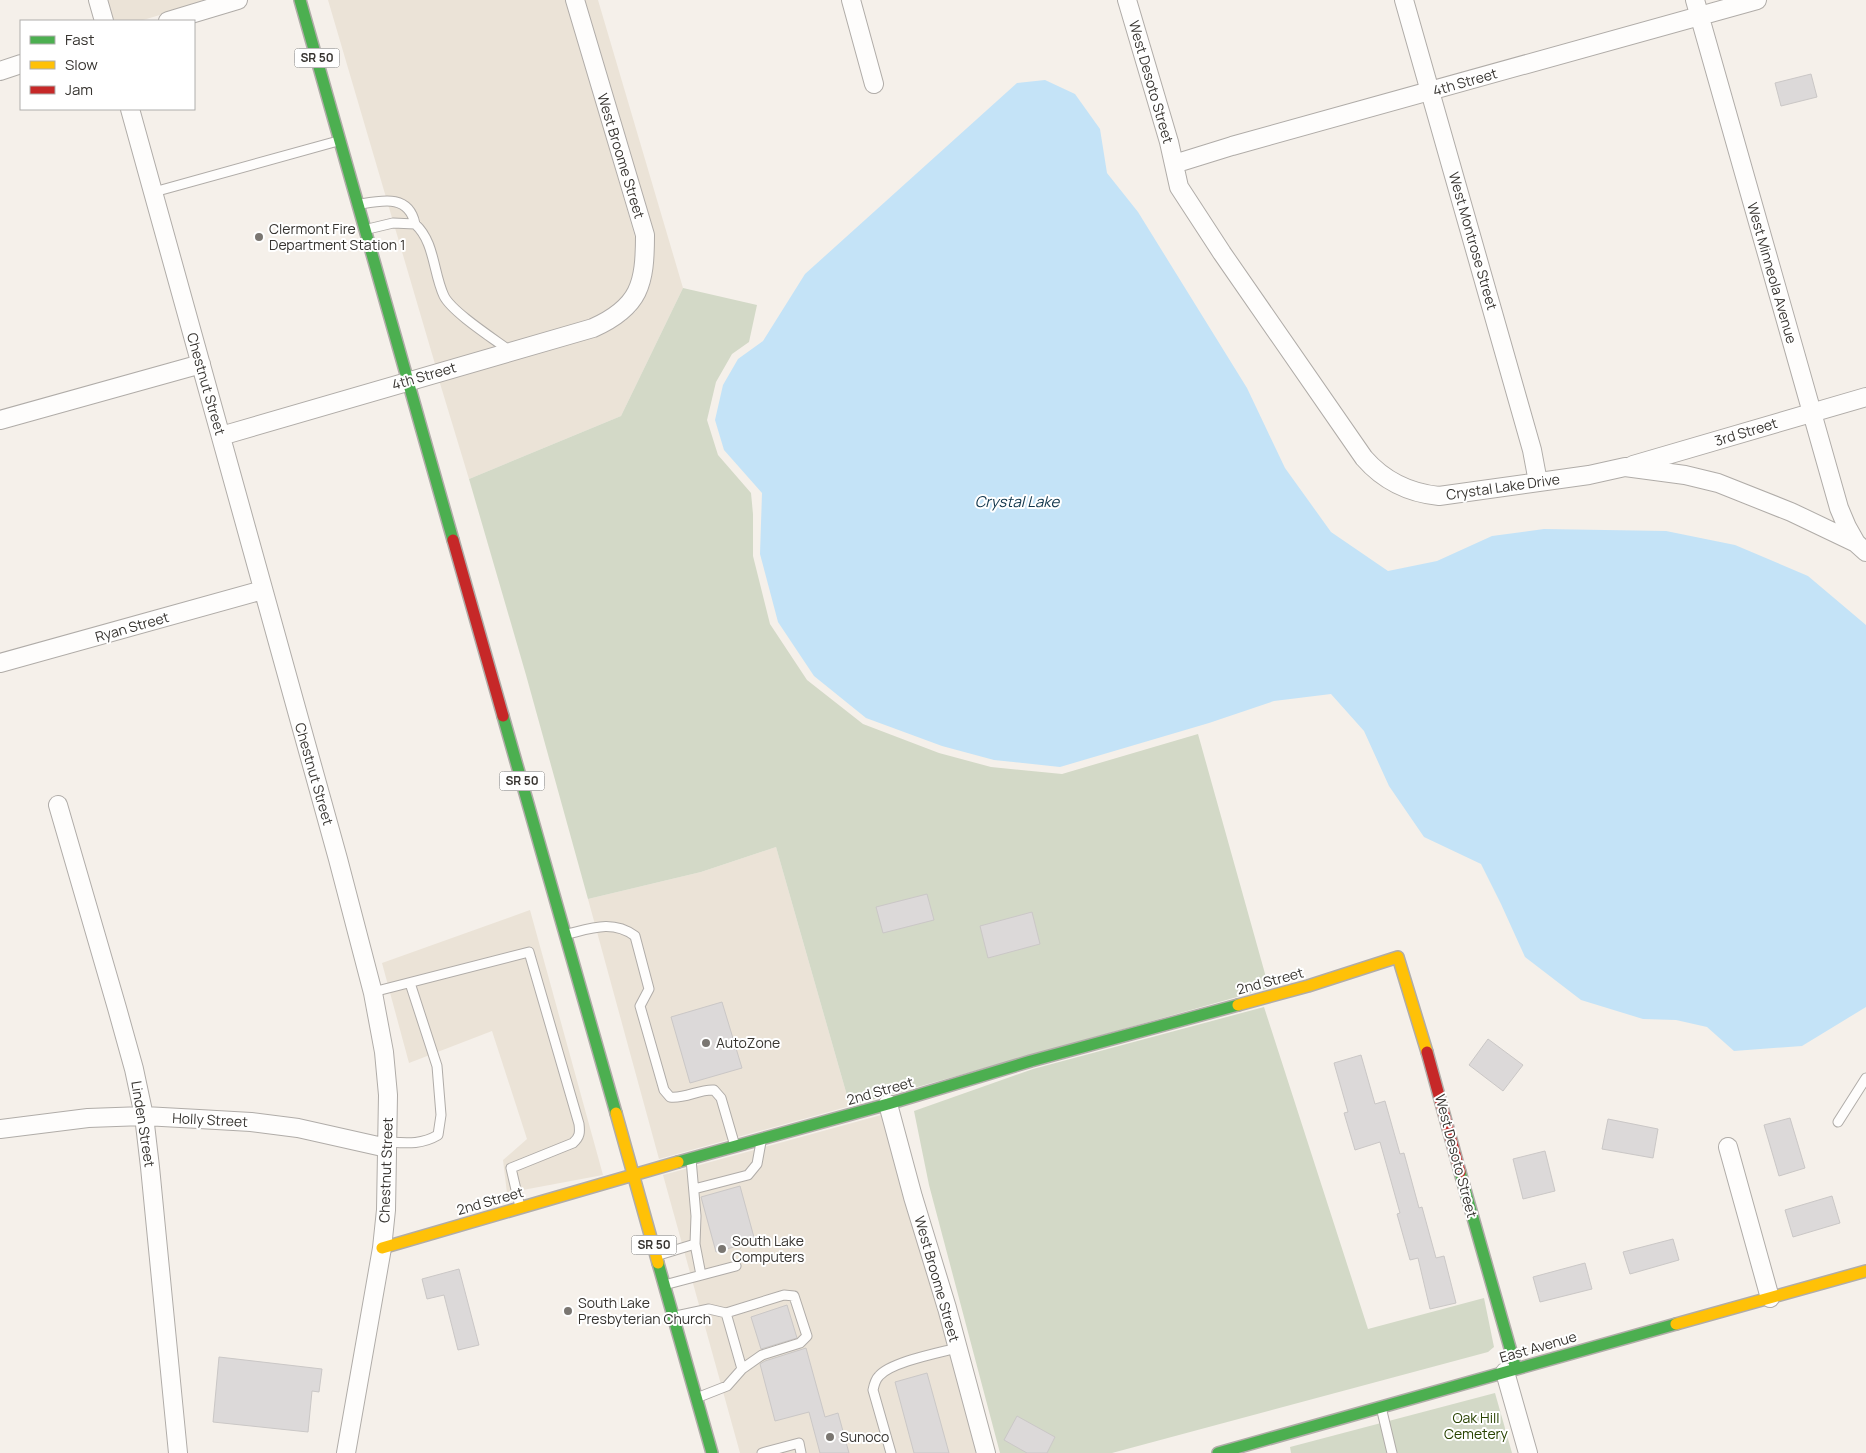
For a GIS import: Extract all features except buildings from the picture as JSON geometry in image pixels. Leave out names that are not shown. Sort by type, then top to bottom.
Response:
[{"type":"main road","name":"SR 50","points":[[300,0],[712,1453]]},
{"type":"main road","name":"West Desoto Street","points":[[1386,961],[1398,957],[1426,1044],[1490,1282],[1511,1371]]},
{"type":"main road","name":"2nd Street","points":[[382,1248],[634,1174],[888,1104],[1030,1061],[1308,986],[1386,961]]},
{"type":"main road","name":"East Avenue","points":[[1218,1453],[1866,1271]]},
{"type":"street","points":[[98,0],[104,20]]},
{"type":"street","points":[[171,20],[238,0]]},
{"type":"street","name":"West Broome Street","points":[[575,0],[644,235],[645,262],[640,284],[634,298],[624,310]]},
{"type":"street","points":[[851,0],[874,84]]},
{"type":"street","name":"West Desoto Street","points":[[1128,0],[1174,164]]},
{"type":"street","name":"West Montrose Street","points":[[1404,0],[1532,450],[1538,482]]},
{"type":"street","name":"4th Street","points":[[1174,164],[1232,146],[1430,92],[1697,8],[1757,0]]},
{"type":"street","name":"West Minneola Avenue","points":[[1697,8],[1839,508],[1847,527],[1861,547]]},
{"type":"street","points":[[0,70],[20,64]]},
{"type":"street","name":"Chestnut Street","points":[[130,110],[373,992],[384,1052],[388,1095],[386,1210],[382,1248],[346,1453]]},
{"type":"street","name":"Crystal Lake Drive","points":[[1174,164],[1179,187],[1222,253],[1364,458],[1372,468],[1389,480],[1425,495],[1439,496],[1589,475],[1625,467],[1685,475],[1718,483],[1791,512],[1861,547]]},
{"type":"street","name":"4th Street","points":[[221,436],[408,380],[593,328],[624,310]]},
{"type":"street","points":[[0,420],[201,364]]},
{"type":"street","name":"3rd Street","points":[[1625,467],[1866,397]]},
{"type":"street","name":"Ryan Street","points":[[0,663],[263,590]]},
{"type":"street","name":"Linden Street","points":[[58,805],[120,1017],[144,1116],[178,1453]]},
{"type":"street","name":"West Broome Street","points":[[888,1104],[986,1453]]},
{"type":"street","name":"Holly Street","points":[[0,1129],[88,1118],[144,1116],[251,1122],[298,1128],[387,1145]]},
{"type":"street","points":[[1728,1147],[1770,1298]]},
{"type":"street","points":[[1511,1371],[1528,1453]]},
{"type":"lane","points":[[154,192],[340,140]]},
{"type":"lane","points":[[359,205],[383,200],[399,203],[413,215],[415,224],[424,234],[445,298],[466,318],[510,351]]},
{"type":"lane","points":[[366,229],[393,223],[415,224]]},
{"type":"lane","points":[[566,935],[598,926],[618,927],[635,936],[649,989],[640,1006],[664,1090],[670,1097],[678,1098],[714,1090],[721,1098],[735,1147]]},
{"type":"lane","points":[[373,992],[529,952],[580,1132],[578,1139],[573,1143],[511,1168],[520,1208]]},
{"type":"lane","points":[[387,1145],[417,1144],[429,1141],[438,1135],[441,1115],[436,1066],[410,983]]},
{"type":"lane","points":[[1838,1122],[1866,1078]]},
{"type":"lane","points":[[694,1189],[748,1175],[757,1164],[762,1139]]},
{"type":"lane","points":[[691,1159],[694,1189],[695,1244],[701,1275]]},
{"type":"lane","points":[[657,1256],[695,1244]]},
{"type":"lane","points":[[665,1285],[736,1266]]},
{"type":"lane","points":[[674,1316],[709,1309],[726,1313],[784,1294],[794,1296],[807,1336],[800,1342],[762,1355],[742,1369],[727,1386],[697,1398]]},
{"type":"lane","points":[[726,1313],[742,1369]]},
{"type":"lane","points":[[891,1453],[873,1390],[879,1375],[899,1364],[957,1348]]},
{"type":"lane","points":[[1380,1407],[1392,1453]]},
{"type":"lane","points":[[762,1453],[799,1444],[801,1453]]},
{"type":"shaded area","points":[[108,0],[209,0],[143,20],[114,20]]},
{"type":"shaded area","points":[[328,0],[566,0],[635,237],[636,262],[631,282],[626,294],[617,304],[590,320],[435,364]]},
{"type":"shaded area","points":[[585,0],[598,0],[683,288],[621,416],[469,479],[439,380],[595,336],[611,329],[623,320],[625,321],[636,311],[650,285],[654,262],[654,233]]},
{"type":"shaded area","points":[[776,847],[850,1106],[659,1159],[588,899],[701,872]]},
{"type":"shaded area","points":[[530,910],[603,1175],[507,1193],[503,1160],[527,1139],[492,1031],[409,1063],[382,963]]},
{"type":"shaded area","points":[[881,1115],[904,1200],[938,1310],[976,1453],[740,1453],[663,1175]]},
{"type":"green space","points":[[683,288],[757,305],[749,342],[732,354],[716,382],[707,420],[718,455],[751,493],[753,556],[770,624],[807,680],[863,724],[939,753],[991,767],[1062,774],[1198,734],[1269,988],[850,1106],[776,847],[701,872],[588,899],[469,479],[621,416]]},
{"type":"green space","points":[[1264,1007],[1368,1329],[1484,1298],[1494,1347],[1488,1352],[1112,1453],[1000,1453],[929,1185],[914,1111],[1033,1069]]},
{"type":"green space","name":"Oak Hill Cemetery","points":[[1495,1393],[1512,1453],[1291,1453],[1290,1447]]},
{"type":"water","name":"Crystal Lake","points":[[1045,80],[1075,94],[1100,129],[1107,173],[1138,212],[1247,388],[1285,468],[1331,532],[1388,571],[1437,561],[1492,536],[1544,529],[1666,531],[1735,545],[1808,576],[1866,625],[1866,1007],[1802,1046],[1734,1051],[1707,1027],[1676,1020],[1643,1019],[1581,1000],[1525,957],[1481,864],[1424,837],[1389,786],[1364,731],[1331,694],[1274,701],[1209,723],[1060,767],[994,760],[942,746],[866,718],[814,676],[778,622],[760,554],[762,493],[724,450],[715,420],[723,385],[738,359],[763,341],[805,274],[1017,83]]},
{"type":"traffic: fast","points":[[300,0],[453,540]]},
{"type":"traffic: fast","points":[[503,716],[616,1113]]},
{"type":"traffic: fast","points":[[678,1162],[888,1104],[1031,1061],[1238,1005]]},
{"type":"traffic: fast","points":[[1460,1172],[1516,1369]]},
{"type":"traffic: fast","points":[[658,1263],[712,1453]]},
{"type":"traffic: fast","points":[[1218,1453],[1676,1324]]},
{"type":"traffic: slow","points":[[1238,1005],[1308,986],[1398,957],[1427,1052]]},
{"type":"traffic: slow","points":[[616,1113],[658,1263]]},
{"type":"traffic: slow","points":[[382,1248],[678,1162]]},
{"type":"traffic: slow","points":[[1676,1324],[1866,1271]]},
{"type":"traffic: jam","points":[[453,540],[503,716]]},
{"type":"traffic: jam","points":[[1427,1052],[1460,1172]]},
{"type":"place","name":"Clermont Fire Department Station 1","points":[[259,237]]},
{"type":"place","name":"AutoZone","points":[[706,1043]]},
{"type":"place","name":"South Lake Computers","points":[[722,1249]]},
{"type":"place","name":"South Lake Presbyterian Church","points":[[568,1311]]},
{"type":"place","name":"Sunoco","points":[[830,1437]]}]
